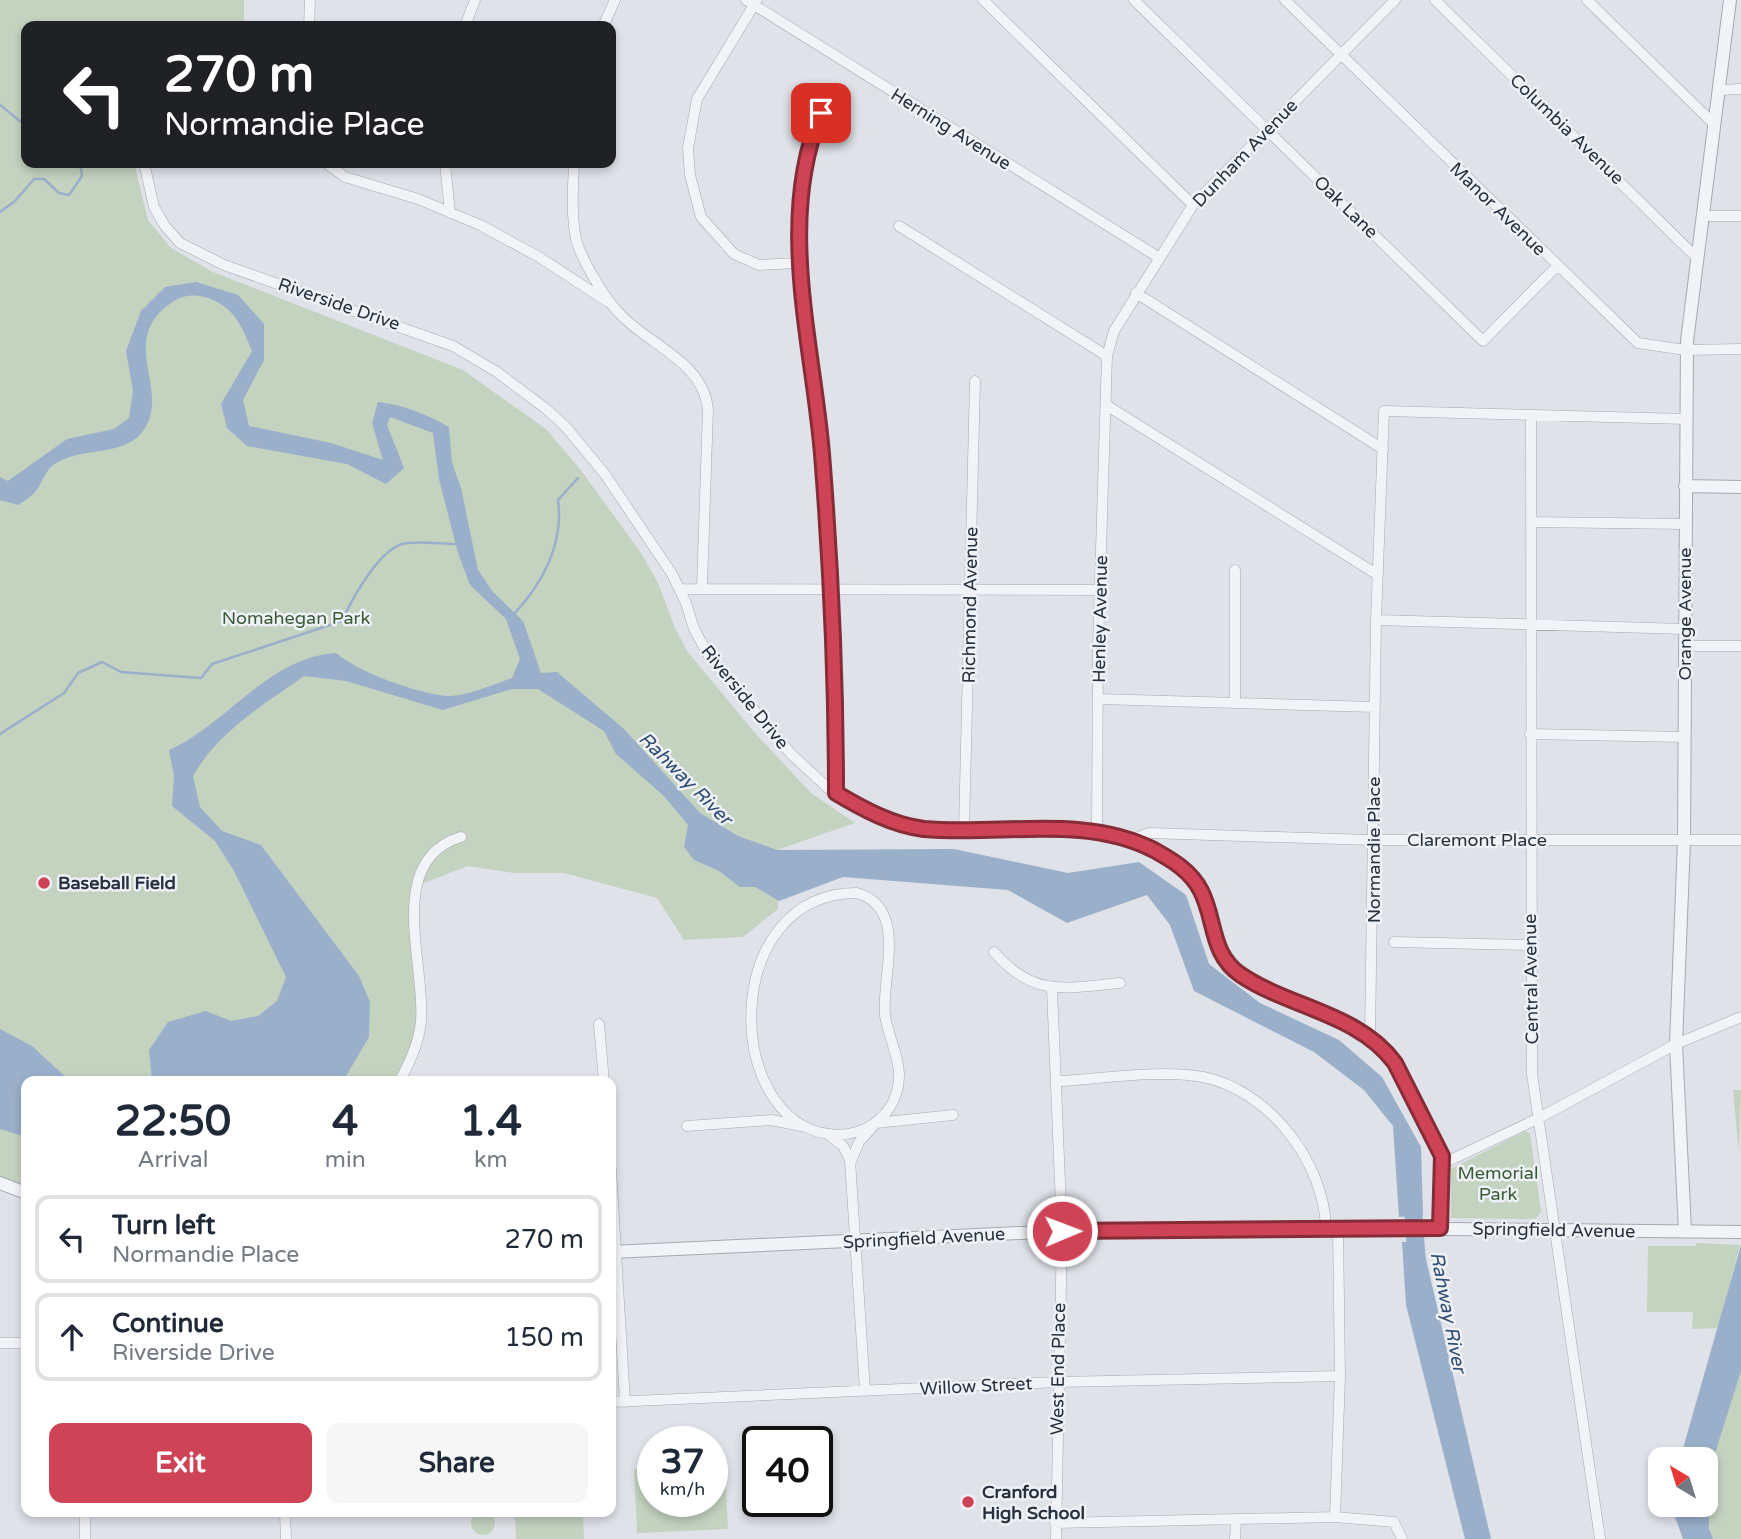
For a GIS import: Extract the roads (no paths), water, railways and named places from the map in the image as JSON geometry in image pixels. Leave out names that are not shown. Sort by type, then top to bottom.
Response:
[{"type":"street","points":[[309,21],[310,0]]},
{"type":"street","points":[[467,21],[475,0]]},
{"type":"street","points":[[605,21],[615,0]]},
{"type":"street","points":[[983,0],[1193,205]]},
{"type":"street","name":"Oak Lane","points":[[1134,0],[1483,341],[1558,266]]},
{"type":"street","name":"Manor Avenue","points":[[1285,0],[1638,343],[1687,350],[1741,349]]},
{"type":"street","name":"Dunham Avenue","points":[[1105,405],[1107,356],[1114,331],[1193,205],[1395,0]]},
{"type":"street","name":"Columbia Avenue","points":[[1435,0],[1698,259]]},
{"type":"street","points":[[1587,0],[1714,124]]},
{"type":"street","name":"Orange Avenue","points":[[1685,1231],[1676,1044],[1684,841],[1687,350],[1730,0]]},
{"type":"street","points":[[752,2],[697,99],[688,148],[690,175],[702,217],[734,254],[759,265],[797,263]]},
{"type":"street","name":"Herning Avenue","points":[[752,2],[1158,257]]},
{"type":"street","points":[[1719,90],[1741,89]]},
{"type":"street","points":[[821,113],[813,133],[805,177],[797,263],[822,452],[836,689],[836,793]]},
{"type":"street","name":"Riverside Drive","points":[[145,168],[154,207],[180,243],[224,265],[429,335],[474,358],[528,395],[565,426],[604,473],[681,589],[694,629],[709,656],[791,754],[836,793],[897,823],[922,829],[1097,832],[1131,840],[1163,855],[1190,876],[1205,900],[1220,952],[1235,971],[1262,987],[1370,1037]]},
{"type":"street","points":[[333,168],[345,177],[450,213],[539,257],[609,302],[648,339],[687,366],[704,387],[706,397],[702,587]]},
{"type":"street","points":[[446,168],[450,213]]},
{"type":"street","points":[[573,168],[576,240],[609,302]]},
{"type":"street","points":[[1703,216],[1741,216]]},
{"type":"street","points":[[899,226],[1107,356]]},
{"type":"street","points":[[1136,293],[1383,449]]},
{"type":"street","name":"Richmond Avenue","points":[[964,829],[975,381]]},
{"type":"street","points":[[1105,405],[1378,575]]},
{"type":"street","name":"Henley Avenue","points":[[1097,832],[1099,590],[1105,405]]},
{"type":"street","name":"Normandie Place","points":[[1370,1037],[1376,620],[1384,411],[1531,415]]},
{"type":"street","points":[[1531,415],[1686,419]]},
{"type":"street","name":"Central Avenue","points":[[1531,415],[1532,1074],[1600,1539]]},
{"type":"street","points":[[1685,486],[1741,487]]},
{"type":"street","points":[[1531,522],[1685,524]]},
{"type":"street","points":[[1234,703],[1235,570]]},
{"type":"street","points":[[681,589],[1099,590]]},
{"type":"street","points":[[1376,620],[1685,629]]},
{"type":"street","points":[[1685,646],[1741,646]]},
{"type":"street","points":[[1098,699],[1375,707]]},
{"type":"street","points":[[1530,734],[1684,737]]},
{"type":"street","name":"Claremont Place","points":[[1131,840],[1149,833],[1374,840],[1741,841]]},
{"type":"street","points":[[402,1076],[412,1057],[421,1018],[414,925],[416,886],[424,866],[434,852],[461,837]]},
{"type":"street","points":[[850,1164],[859,1142],[890,1111],[896,1097],[899,1073],[886,1017],[888,926],[881,909],[872,899],[848,893],[818,900],[782,923],[764,953],[754,994],[752,1045],[761,1077],[788,1112],[843,1146],[850,1164],[865,1391]]},
{"type":"street","points":[[1394,942],[1530,946]]},
{"type":"street","points":[[994,952],[1018,975],[1052,989],[1120,983]]},
{"type":"street","name":"West End Place","points":[[1052,989],[1058,1081],[1062,1231],[1056,1539]]},
{"type":"street","points":[[1444,1163],[1539,1118],[1676,1044],[1741,1017]]},
{"type":"street","points":[[599,1024],[603,1076]]},
{"type":"street","points":[[1370,1037],[1395,1063],[1444,1163],[1440,1228]]},
{"type":"street","points":[[1058,1081],[1188,1075],[1217,1081],[1256,1102],[1283,1125],[1308,1163],[1332,1228],[1340,1376],[1335,1517]]},
{"type":"street","points":[[687,1126],[771,1120],[789,1122],[826,1134],[852,1132],[876,1123],[953,1115]]},
{"type":"street","points":[[0,1183],[21,1191]]},
{"type":"street","name":"Springfield Avenue","points":[[616,1252],[1062,1231],[1440,1228],[1740,1232]]},
{"type":"street","points":[[616,1279],[625,1402]]},
{"type":"street","points":[[0,1343],[21,1343]]},
{"type":"street","name":"Willow Street","points":[[616,1402],[1058,1382],[1340,1376]]},
{"type":"street","points":[[85,1517],[85,1539]]},
{"type":"street","points":[[285,1517],[286,1539]]},
{"type":"street","points":[[1055,1523],[1335,1517],[1394,1522],[1402,1539]]},
{"type":"street","points":[[1235,1539],[1236,1521]]},
{"type":"water","points":[[196,282],[238,295],[264,324],[264,360],[243,400],[249,426],[331,443],[383,460],[372,423],[378,402],[415,411],[449,427],[452,463],[461,488],[478,570],[493,592],[523,621],[541,673],[557,672],[624,729],[700,813],[738,836],[777,850],[954,849],[1068,873],[1139,862],[1186,895],[1209,964],[1260,1003],[1339,1040],[1382,1077],[1421,1147],[1423,1215],[1399,1217],[1393,1126],[1364,1090],[1314,1052],[1194,991],[1170,925],[1147,895],[1067,923],[1008,890],[843,877],[779,901],[755,887],[740,887],[719,871],[694,860],[684,847],[688,825],[664,796],[616,754],[604,731],[538,689],[512,689],[443,710],[346,681],[304,676],[242,720],[215,746],[193,776],[200,807],[222,831],[261,845],[359,976],[370,1002],[369,1037],[346,1076],[152,1076],[149,1050],[168,1022],[206,1011],[231,1021],[258,1016],[277,1001],[286,977],[234,871],[215,841],[172,806],[174,776],[169,750],[190,739],[269,679],[312,657],[336,653],[389,681],[448,696],[472,692],[512,678],[520,659],[506,619],[470,585],[458,553],[439,479],[433,433],[390,417],[387,425],[404,468],[386,484],[347,464],[247,446],[227,428],[221,404],[252,351],[236,318],[226,307],[208,298],[180,298],[157,315],[149,331],[146,347],[152,396],[151,413],[137,438],[115,448],[77,455],[53,465],[35,492],[18,505],[0,500],[0,477],[8,481],[67,439],[114,429],[129,418],[133,391],[126,351],[141,311],[165,287]]},
{"type":"water","points":[[0,1029],[32,1046],[65,1076],[21,1076],[21,1135],[0,1129]]},
{"type":"water","points":[[1402,1242],[1422,1242],[1491,1539],[1465,1539],[1406,1305]]},
{"type":"water","points":[[1741,1245],[1741,1371],[1717,1447],[1683,1447]]},
{"type":"water","points":[[1675,1517],[1709,1517],[1713,1539],[1683,1539]]},
{"type":"waterway","points":[[0,105],[21,122]]},
{"type":"waterway","points":[[0,212],[15,201],[34,179],[44,179],[59,193],[69,195],[82,176],[81,168]]},
{"type":"waterway","points":[[514,614],[534,589],[549,562],[558,532],[558,500],[578,478]]},
{"type":"waterway","points":[[0,734],[64,693],[78,673],[102,662],[121,672],[201,678],[212,664],[342,621],[368,574],[397,546],[413,542],[458,544]]},
{"type":"waterway","name":"Rahway River","points":[[1412,1195],[1417,1264]]},
{"type":"place","name":"Baseball Field","points":[[44,883]]},
{"type":"place","name":"Cranford High School","points":[[968,1502]]},
{"type":"park label","name":"Nomahegan Park","points":[[296,618]]},
{"type":"park label","name":"Memorial Park","points":[[1498,1183]]}]
